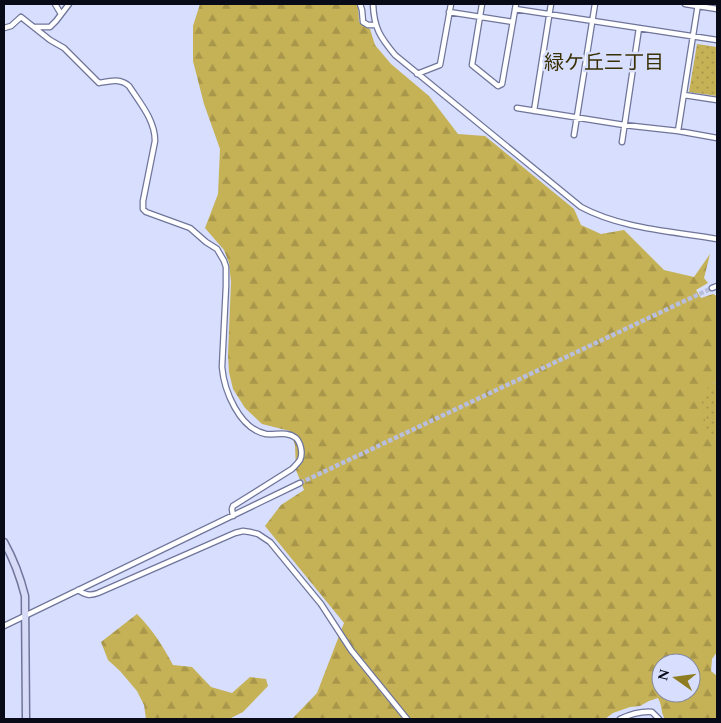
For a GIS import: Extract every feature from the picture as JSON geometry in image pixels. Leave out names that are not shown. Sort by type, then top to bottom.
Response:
[{"type":"street","points":[[55,4],[61,14]]},
{"type":"street","points":[[35,27],[50,26],[68,4]]},
{"type":"street","points":[[360,4],[363,22],[368,25],[376,25]]},
{"type":"street","points":[[373,4],[376,25],[382,39],[394,55],[581,208],[596,216],[614,222],[717,239]]},
{"type":"street","points":[[417,74],[440,65],[450,4]]},
{"type":"street","points":[[482,4],[472,65],[498,86],[502,84],[515,6],[550,15],[717,40]]},
{"type":"street","points":[[534,111],[551,4]]},
{"type":"street","points":[[574,135],[594,4]]},
{"type":"street","points":[[685,4],[717,9]]},
{"type":"street","points":[[678,131],[698,5]]},
{"type":"street","points":[[449,12],[513,22]]},
{"type":"street","points":[[4,28],[11,26],[21,17],[50,40],[64,48],[98,83],[117,80],[129,86],[150,119],[155,134],[143,209],[146,212],[190,228],[217,249],[224,261],[226,267],[226,286],[222,367],[228,394],[243,419],[254,428],[265,434],[282,433],[294,437],[299,444],[301,457],[300,461],[292,469],[236,504],[232,509],[233,516]]},
{"type":"street","points":[[622,142],[639,28]]},
{"type":"street","points":[[684,95],[717,100]]},
{"type":"street","points":[[518,108],[717,138]]},
{"type":"street","points":[[4,626],[300,483]]},
{"type":"street","points":[[78,590],[84,594],[98,593],[235,533],[243,531],[258,534],[270,542],[321,604],[352,650],[407,719]]},
{"type":"street","points":[[4,542],[13,557],[25,596],[26,719]]},
{"type":"street","points":[[620,719],[631,714],[646,712],[652,712],[660,719]]},
{"type":"green space","points":[[200,4],[358,4],[359,22],[370,29],[375,45],[391,64],[429,96],[458,134],[485,136],[574,209],[581,225],[601,234],[624,230],[664,270],[694,277],[710,254],[704,278],[708,283],[696,290],[701,298],[713,294],[717,296],[717,382],[711,384],[707,432],[717,438],[717,652],[712,659],[711,671],[717,676],[717,719],[665,719],[660,703],[701,703],[701,653],[651,653],[651,700],[640,706],[630,707],[613,713],[605,719],[292,719],[317,693],[344,623],[265,526],[281,505],[304,490],[296,470],[295,445],[290,431],[262,424],[245,408],[233,389],[228,355],[231,282],[229,263],[224,250],[205,228],[218,194],[220,149],[204,104],[193,61],[193,26]]},
{"type":"green space","points":[[697,44],[717,47],[717,96],[689,92]]},
{"type":"green space","points":[[717,382],[717,438],[707,433],[701,396],[711,384]]},
{"type":"green space","points":[[137,614],[157,638],[173,665],[192,667],[211,687],[232,693],[250,677],[266,679],[268,686],[243,712],[229,719],[146,719],[144,705],[137,691],[108,660],[101,642]]},
{"type":"tunnel","points":[[300,483],[712,288]]},
{"type":"district","name":"緑ケ丘三丁目","points":[[604,63]]}]
